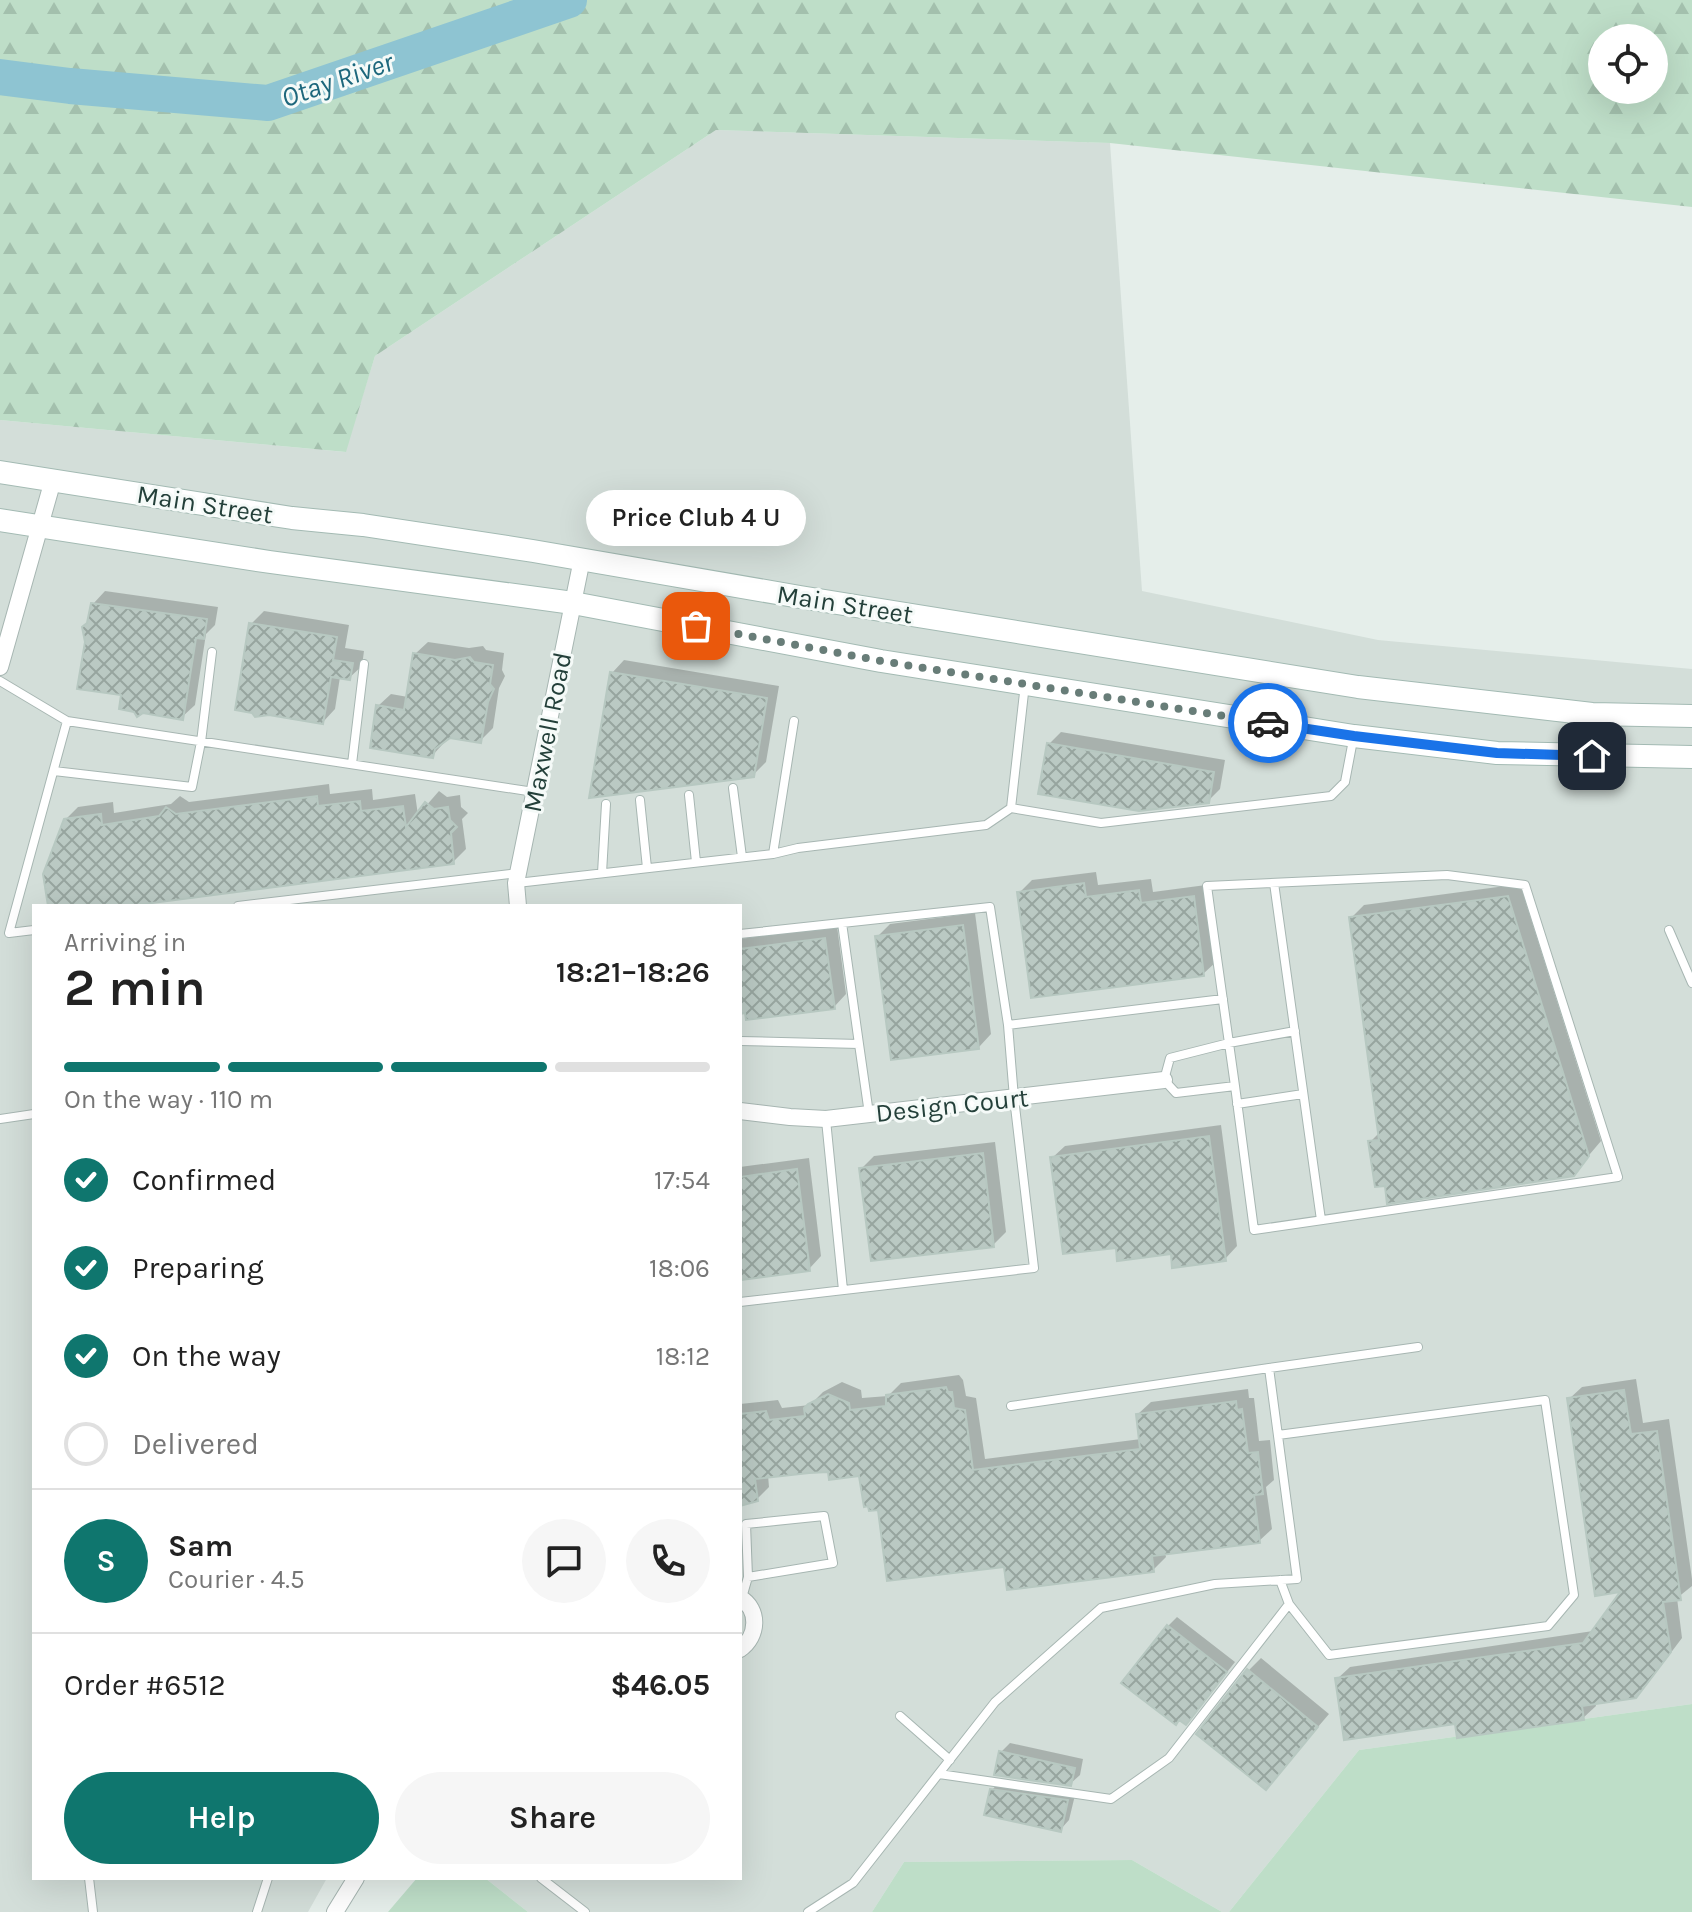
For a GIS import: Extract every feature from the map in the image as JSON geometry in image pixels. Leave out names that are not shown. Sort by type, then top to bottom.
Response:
[{"type":"main road","name":"Main Street","points":[[0,472],[582,559],[1358,687],[1592,714],[1692,716]]},
{"type":"main road","name":"Main Street","points":[[0,520],[270,562],[573,603],[881,661],[1354,736],[1497,753],[1692,757]]},
{"type":"street","points":[[0,667],[53,480]]},
{"type":"street","name":"Maxwell Road","points":[[518,904],[517,878],[582,559]]},
{"type":"street","name":"Design Court","points":[[742,1111],[826,1119],[1164,1080]]},
{"type":"street","points":[[742,1600],[747,1602],[755,1617],[751,1639],[742,1647]]},
{"type":"street","points":[[335,1912],[355,1880]]},
{"type":"lane","points":[[54,771],[192,787],[212,652]]},
{"type":"lane","points":[[352,764],[364,664]]},
{"type":"lane","points":[[0,681],[67,721],[535,792]]},
{"type":"lane","points":[[1011,808],[1025,684]]},
{"type":"lane","points":[[32,930],[9,933],[67,721]]},
{"type":"lane","points":[[773,854],[794,721]]},
{"type":"lane","points":[[258,904],[773,854],[798,848],[986,825],[1011,808],[1101,823],[1331,796],[1345,782],[1354,736]]},
{"type":"lane","points":[[733,788],[742,857]]},
{"type":"lane","points":[[689,795],[696,862]]},
{"type":"lane","points":[[640,800],[647,868]]},
{"type":"lane","points":[[602,873],[606,804]]},
{"type":"lane","points":[[1447,875],[1525,885],[1618,1177],[1254,1230],[1207,886],[1274,883],[1447,875]]},
{"type":"lane","points":[[1274,883],[1321,1220]]},
{"type":"lane","points":[[742,934],[990,907],[1008,1025],[1034,1268],[742,1302]]},
{"type":"lane","points":[[842,923],[869,1114]]},
{"type":"lane","points":[[1669,930],[1692,983]]},
{"type":"lane","points":[[1008,1025],[1223,999]]},
{"type":"lane","points":[[1235,1086],[1176,1093],[1164,1080],[1170,1058],[1295,1031]]},
{"type":"lane","points":[[742,1041],[859,1044]]},
{"type":"lane","points":[[1237,1104],[1303,1094]]},
{"type":"lane","points":[[0,1119],[32,1114]]},
{"type":"lane","points":[[826,1119],[843,1290]]},
{"type":"lane","points":[[1011,1406],[1418,1347]]},
{"type":"lane","points":[[808,1912],[853,1883],[995,1702],[1101,1608],[1215,1584],[1297,1579],[1269,1368]]},
{"type":"lane","points":[[1278,1435],[1545,1400],[1574,1595],[1548,1626],[1329,1655],[1289,1604],[1280,1580]]},
{"type":"lane","points":[[742,1596],[748,1577],[746,1524],[824,1516],[833,1563],[748,1577]]},
{"type":"lane","points":[[939,1774],[1111,1799],[1169,1758],[1289,1604]]},
{"type":"lane","points":[[900,1716],[950,1760]]},
{"type":"lane","points":[[89,1880],[93,1912]]},
{"type":"lane","points":[[257,1912],[267,1880]]},
{"type":"lane","points":[[544,1880],[585,1912]]},
{"type":"shaded area","points":[[716,130],[1110,143],[1142,591],[1378,640],[1692,669],[1692,1704],[1359,1750],[1229,1912],[1222,1912],[1132,1860],[904,1862],[872,1912],[528,1912],[488,1880],[742,1880],[742,904],[32,904],[32,1880],[326,1880],[308,1912],[0,1912],[0,420],[345,452],[375,356]]},
{"type":"green space","points":[[0,0],[1692,0],[1692,207],[1110,143],[716,130],[375,356],[346,452],[0,420]]},
{"type":"green space","points":[[1692,1704],[1692,1912],[1229,1912],[1359,1750]]},
{"type":"green space","points":[[1132,1860],[1222,1912],[872,1912],[904,1862]]},
{"type":"green space","points":[[415,1880],[488,1880],[528,1912],[388,1912]]},
{"type":"building","points":[[91,603],[207,619],[204,639],[196,638],[183,720],[143,713],[137,717],[134,712],[119,709],[121,695],[77,689],[85,642],[82,627],[87,623]]},
{"type":"building","points":[[249,623],[337,637],[333,660],[353,663],[350,680],[331,677],[323,724],[269,715],[255,717],[252,713],[235,710]]},
{"type":"building","points":[[413,653],[455,660],[470,657],[474,662],[493,665],[490,684],[494,689],[488,702],[481,743],[450,738],[435,749],[433,758],[370,748],[376,705],[404,710]]},
{"type":"building","points":[[610,672],[767,698],[754,777],[589,798]]},
{"type":"building","points":[[1047,743],[1214,772],[1209,803],[1139,811],[1038,794]]},
{"type":"building","points":[[317,796],[318,806],[360,801],[361,811],[403,806],[406,827],[425,802],[434,809],[448,807],[450,820],[457,827],[451,833],[454,864],[144,904],[48,904],[43,874],[64,819],[101,814],[102,825],[159,816],[166,807],[176,814]]},
{"type":"building","points":[[1084,883],[1086,897],[1139,890],[1141,903],[1194,896],[1204,976],[1031,998],[1017,892]]},
{"type":"building","points":[[1508,896],[1589,1156],[1574,1176],[1387,1204],[1385,1186],[1375,1187],[1368,1141],[1379,1140],[1349,917]]},
{"type":"building","points":[[963,925],[979,1049],[891,1060],[875,936]]},
{"type":"building","points":[[825,938],[835,1009],[746,1020],[745,1013],[742,1014],[742,949]]},
{"type":"building","points":[[1209,1136],[1226,1261],[1172,1268],[1171,1254],[1117,1261],[1116,1248],[1063,1254],[1050,1157]]},
{"type":"building","points":[[983,1153],[994,1247],[871,1261],[859,1168]]},
{"type":"building","points":[[797,1169],[810,1271],[742,1280],[742,1177]]},
{"type":"building","points":[[946,1387],[948,1392],[952,1392],[954,1408],[965,1410],[973,1470],[1140,1449],[1136,1414],[1236,1401],[1237,1410],[1242,1409],[1248,1453],[1258,1452],[1263,1494],[1254,1495],[1260,1543],[1152,1556],[1154,1572],[1007,1590],[1004,1567],[887,1581],[878,1510],[869,1511],[868,1506],[864,1507],[859,1476],[829,1480],[828,1472],[755,1479],[758,1501],[742,1505],[742,1414],[766,1411],[769,1420],[805,1416],[804,1408],[808,1404],[828,1394],[849,1403],[850,1410],[886,1406],[886,1395]]},
{"type":"building","points":[[1624,1390],[1631,1434],[1657,1431],[1681,1600],[1663,1602],[1671,1652],[1636,1698],[1582,1706],[1584,1720],[1457,1738],[1455,1724],[1344,1740],[1335,1678],[1583,1643],[1620,1592],[1595,1596],[1567,1398]]},
{"type":"building","points":[[1167,1625],[1227,1672],[1186,1725],[1179,1720],[1176,1725],[1121,1683]]},
{"type":"building","points":[[1247,1669],[1318,1727],[1266,1790],[1196,1734]]},
{"type":"building","points":[[999,1751],[1075,1768],[1071,1786],[994,1775]]},
{"type":"building","points":[[990,1789],[1068,1800],[1061,1832],[984,1815]]},
{"type":"waterway","name":"Otay River","points":[[0,77],[268,103],[569,0]]},
{"type":"way so far","points":[[696,626],[881,661],[1268,723]]},
{"type":"place","name":"Price Club 4 U","points":[[696,626]]},
{"type":"route","points":[[1268,723],[1497,753],[1592,756]]}]
